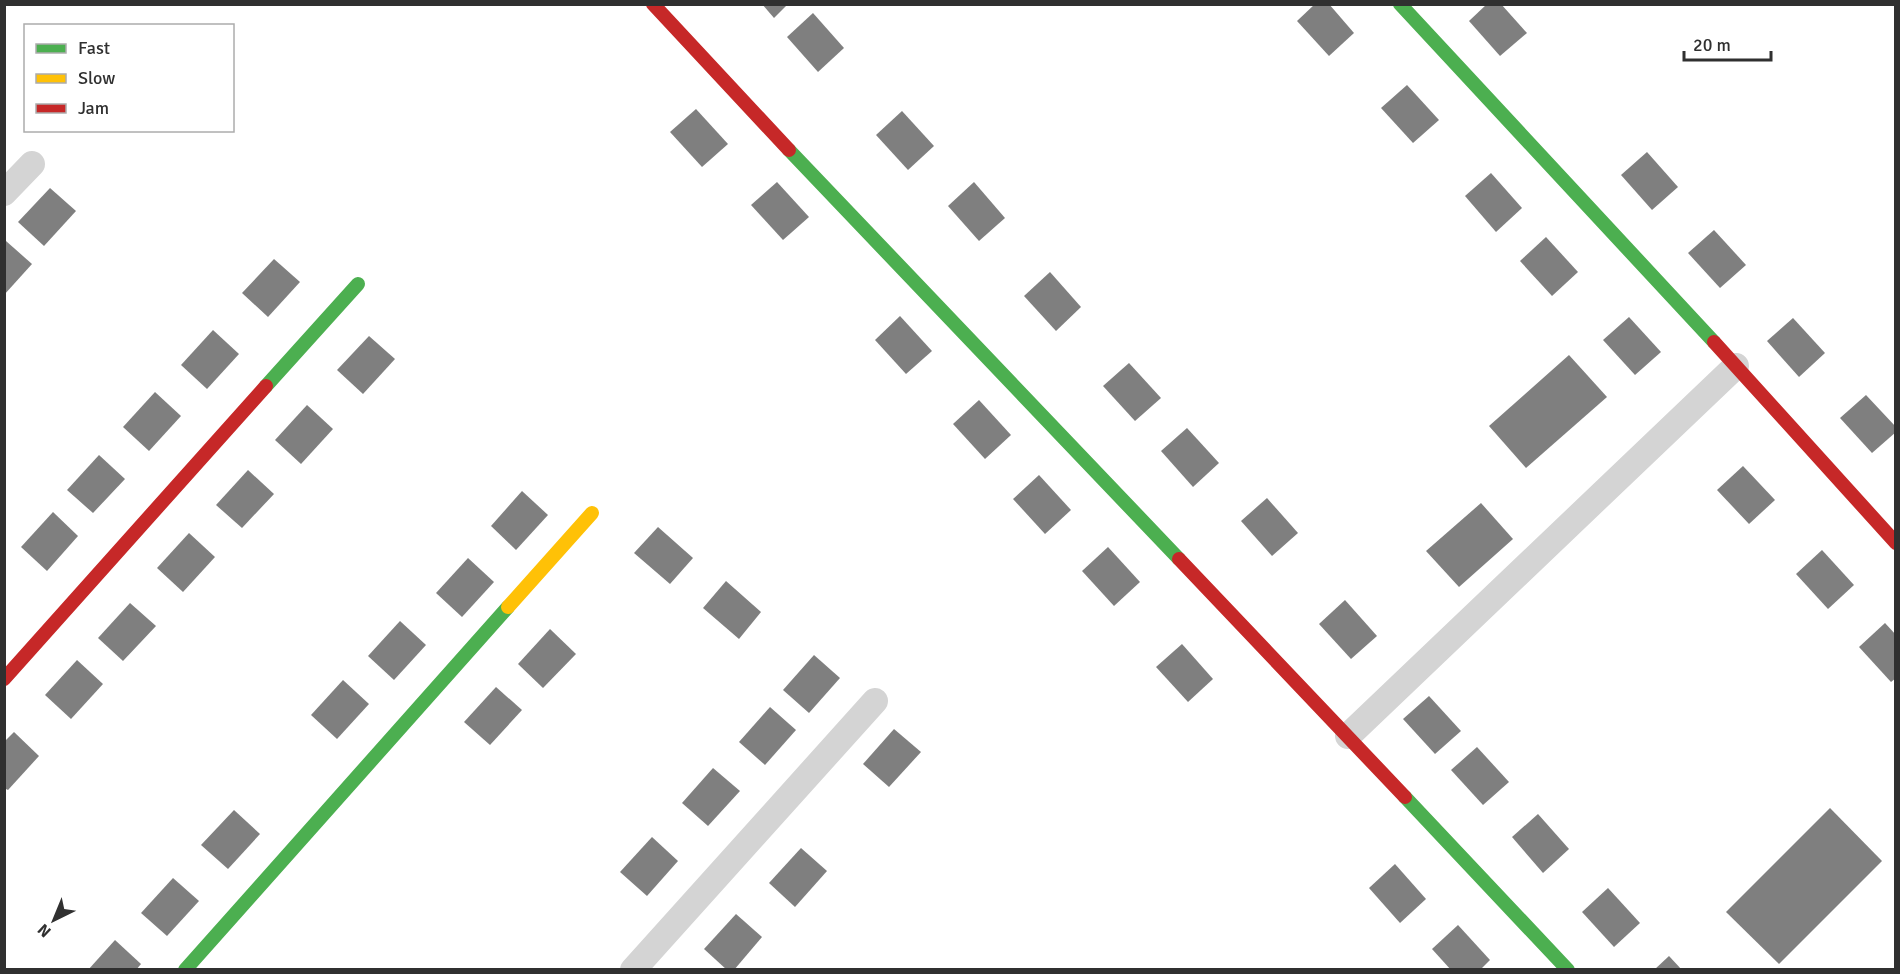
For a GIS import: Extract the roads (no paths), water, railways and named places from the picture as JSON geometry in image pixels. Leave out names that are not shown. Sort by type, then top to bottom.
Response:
[{"type":"street","points":[[653,4],[720,78],[1568,969]]},
{"type":"street","points":[[1400,4],[1736,366],[1896,543]]},
{"type":"street","points":[[4,193],[32,164]]},
{"type":"street","points":[[4,679],[358,284]]},
{"type":"street","points":[[1348,736],[1736,366]]},
{"type":"street","points":[[185,969],[592,513]]},
{"type":"street","points":[[633,969],[875,701]]}]
